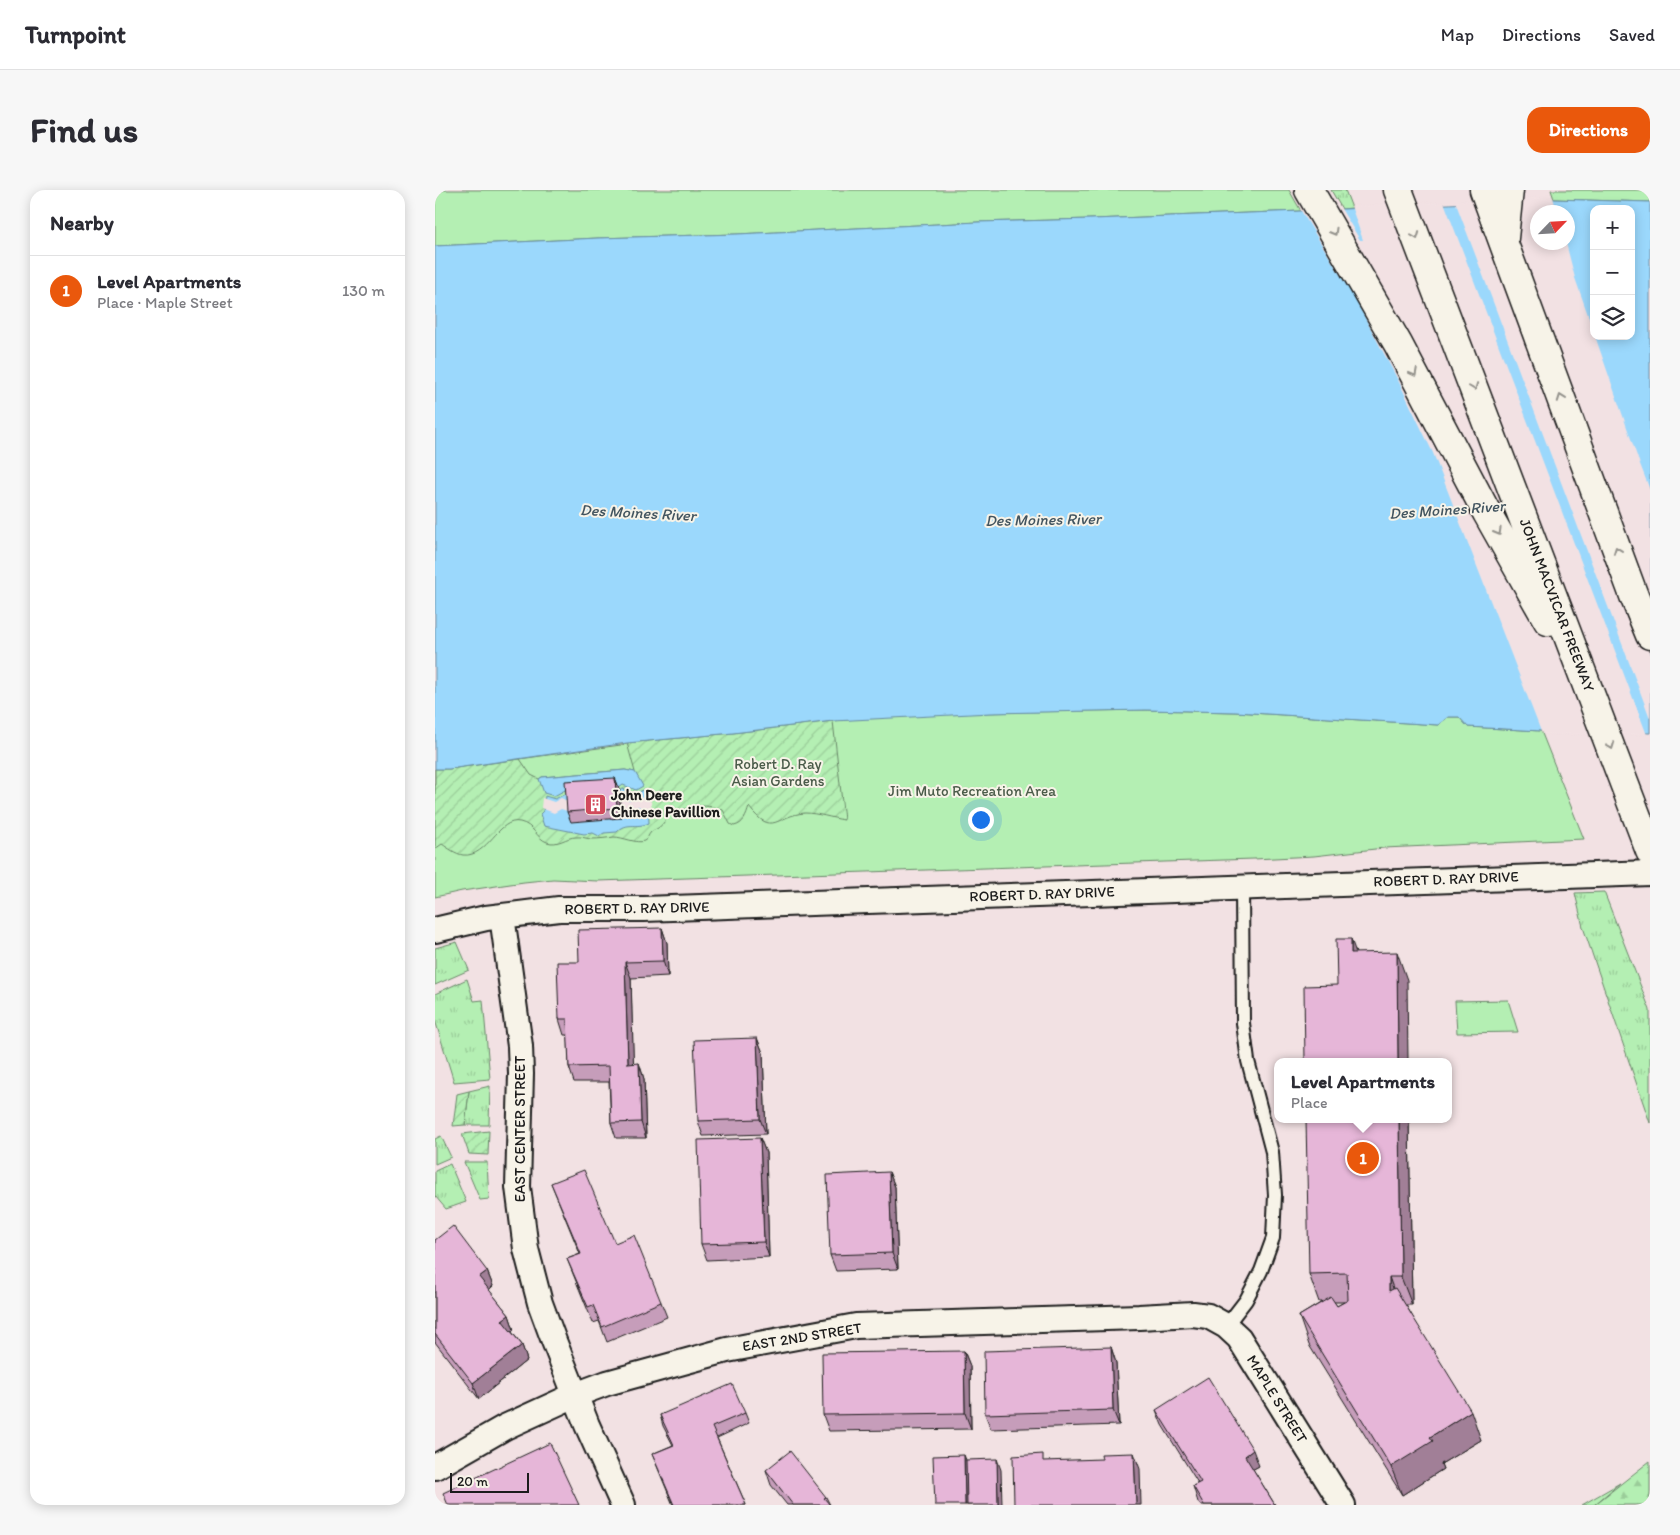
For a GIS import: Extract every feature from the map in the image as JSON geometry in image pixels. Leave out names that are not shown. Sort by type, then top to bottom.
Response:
[{"type":"highway","points":[[1309,190],[1398,344],[1487,513],[1593,701]]},
{"type":"highway","name":"JOHN MACVICAR FREEWAY","points":[[1399,190],[1650,851]]},
{"type":"highway","points":[[1484,190],[1650,634]]},
{"type":"highway","points":[[1503,244],[1509,190]]},
{"type":"street","name":"ROBERT D. RAY DRIVE","points":[[435,930],[502,916],[559,909],[645,909],[1650,873]]},
{"type":"street","name":"EAST CENTER STREET","points":[[502,916],[520,1046],[521,1097],[518,1170],[522,1224],[530,1265],[540,1303],[575,1395],[623,1505]]},
{"type":"street","name":"MAPLE STREET","points":[[1193,1314],[1209,1316],[1226,1326],[1239,1338],[1343,1505]]},
{"type":"street","name":"EAST 2ND STREET","points":[[435,1467],[505,1427],[575,1395],[607,1383],[727,1350],[856,1326],[1193,1314]]},
{"type":"lane","points":[[1226,1326],[1246,1300],[1261,1271],[1273,1238],[1275,1195],[1272,1152],[1248,1061],[1243,1023],[1242,887]]},
{"type":"green space","points":[[435,190],[1289,190],[1301,211],[978,222],[435,246]]},
{"type":"green space","points":[[1331,190],[1345,190],[1352,208],[1342,209]]},
{"type":"green space","points":[[1551,190],[1650,190],[1650,202],[1554,199]]},
{"type":"green space","name":"Jim Muto Recreation Area","points":[[1146,710],[1236,712],[1438,725],[1448,717],[1459,717],[1468,727],[1541,731],[1584,839],[1384,848],[1314,856],[1254,859],[598,881],[553,879],[462,891],[435,897],[435,769],[449,769],[688,736],[832,721],[950,714]]},
{"type":"green space","name":"Robert D. Ray Asian Gardens","points":[[833,721],[844,820],[805,813],[770,823],[757,816],[749,807],[746,816],[734,826],[730,824],[723,810],[702,806],[669,813],[662,825],[641,842],[614,837],[592,839],[578,837],[551,843],[540,838],[529,826],[520,822],[512,822],[505,825],[486,845],[472,854],[460,854],[442,844],[435,849],[435,769],[449,769],[520,759],[531,775],[539,779],[542,777],[625,770],[635,772],[627,743]]},
{"type":"green space","points":[[1604,892],[1650,1010],[1650,1123],[1583,927],[1575,893]]},
{"type":"green space","points":[[457,942],[469,970],[435,985],[435,948]]},
{"type":"green space","points":[[467,979],[474,1001],[483,1000],[490,1079],[454,1082],[435,1020],[435,994]]},
{"type":"green space","points":[[1508,1000],[1518,1032],[1457,1033],[1455,1001]]},
{"type":"green space","points":[[490,1086],[489,1125],[465,1125],[469,1091]]},
{"type":"green space","points":[[469,1091],[465,1125],[453,1126],[457,1094]]},
{"type":"green space","points":[[489,1131],[488,1155],[469,1154],[462,1134]]},
{"type":"green space","points":[[441,1136],[451,1157],[435,1164],[435,1139]]},
{"type":"green space","points":[[464,1162],[487,1162],[489,1199],[480,1200]]},
{"type":"green space","points":[[450,1164],[466,1202],[446,1209],[435,1196],[435,1171]]},
{"type":"green space","points":[[1650,1461],[1650,1505],[1594,1505]]},
{"type":"green space","points":[[1620,1483],[1594,1505],[1582,1505]]},
{"type":"water","name":"Des Moines River","points":[[1554,199],[1650,202],[1650,733],[1541,731],[1468,727],[1459,717],[1448,717],[1438,725],[1236,712],[1146,710],[991,713],[833,721],[627,743],[449,769],[435,769],[435,246],[978,222],[1092,219]]},
{"type":"water","points":[[625,770],[635,772],[643,786],[636,790],[623,785],[619,788],[567,789],[554,796],[544,793],[539,779],[542,777]]},
{"type":"water","points":[[623,789],[636,794],[644,789],[648,800],[649,823],[624,827],[617,832],[604,833],[599,836],[593,833],[584,834],[544,826],[540,814],[543,811],[545,796],[555,799],[567,793],[619,791]]},
{"type":"pier","points":[[1553,197],[1555,205],[1530,205],[1530,250],[1568,250],[1575,278],[1590,321],[1590,340],[1596,340],[1650,490],[1650,718],[1455,201]]},
{"type":"pier","points":[[1444,202],[1647,735],[1542,734],[1433,453],[1399,382],[1355,299],[1300,209],[1340,207],[1360,240],[1363,240],[1351,206]]},
{"type":"pier","points":[[637,796],[651,801],[652,813],[638,806],[630,811],[620,807],[619,797],[629,801]]},
{"type":"pier","points":[[542,798],[554,802],[561,798],[569,802],[570,812],[561,809],[554,813],[541,808]]},
{"type":"building","name":"John Deere Chinese Pavillion","points":[[615,778],[617,808],[567,812],[565,781]]},
{"type":"building","points":[[662,928],[663,961],[625,962],[628,1064],[639,1063],[641,1122],[611,1123],[609,1066],[569,1067],[567,1019],[559,1019],[557,962],[579,962],[578,930]]},
{"type":"building","points":[[1336,939],[1351,939],[1351,953],[1397,952],[1398,1058],[1305,1058],[1304,986],[1337,985]]},
{"type":"building","points":[[757,1038],[760,1119],[698,1121],[694,1040]]},
{"type":"building","points":[[1306,1123],[1399,1123],[1401,1277],[1389,1277],[1389,1291],[1395,1288],[1471,1411],[1430,1437],[1433,1441],[1391,1467],[1299,1316],[1331,1297],[1337,1306],[1348,1300],[1347,1273],[1309,1274]]},
{"type":"building","points":[[760,1138],[764,1242],[701,1244],[698,1140]]},
{"type":"building","points":[[584,1170],[615,1243],[634,1235],[661,1302],[602,1327],[593,1305],[588,1307],[567,1259],[581,1254],[551,1183]]},
{"type":"building","points":[[889,1172],[892,1253],[830,1255],[827,1175]]},
{"type":"building","points":[[453,1226],[487,1271],[479,1277],[509,1315],[502,1320],[522,1345],[473,1383],[435,1334],[435,1240]]},
{"type":"building","points":[[1111,1347],[1113,1410],[985,1414],[984,1351]]},
{"type":"building","points":[[964,1351],[965,1413],[823,1415],[822,1353]]},
{"type":"building","points":[[1208,1377],[1253,1450],[1245,1456],[1275,1505],[1204,1505],[1193,1486],[1201,1482],[1156,1410]]},
{"type":"building","points":[[732,1384],[745,1413],[712,1427],[746,1505],[674,1505],[652,1454],[674,1445],[660,1415]]},
{"type":"building","points":[[550,1443],[579,1505],[448,1505],[443,1493]]},
{"type":"building","points":[[790,1451],[826,1497],[824,1498],[830,1505],[793,1505],[766,1470]]},
{"type":"building","points":[[1134,1453],[1136,1505],[1014,1505],[1013,1456],[1043,1454],[1043,1461],[1102,1459],[1101,1454]]},
{"type":"building","points":[[964,1455],[965,1505],[935,1505],[933,1456]]},
{"type":"building","points":[[997,1459],[998,1505],[967,1505],[966,1460]]},
{"type":"place","name":"John Deere Chinese Pavillion","points":[[595,804]]},
{"type":"place","name":"Level Apartments","points":[[1363,1158]]}]
